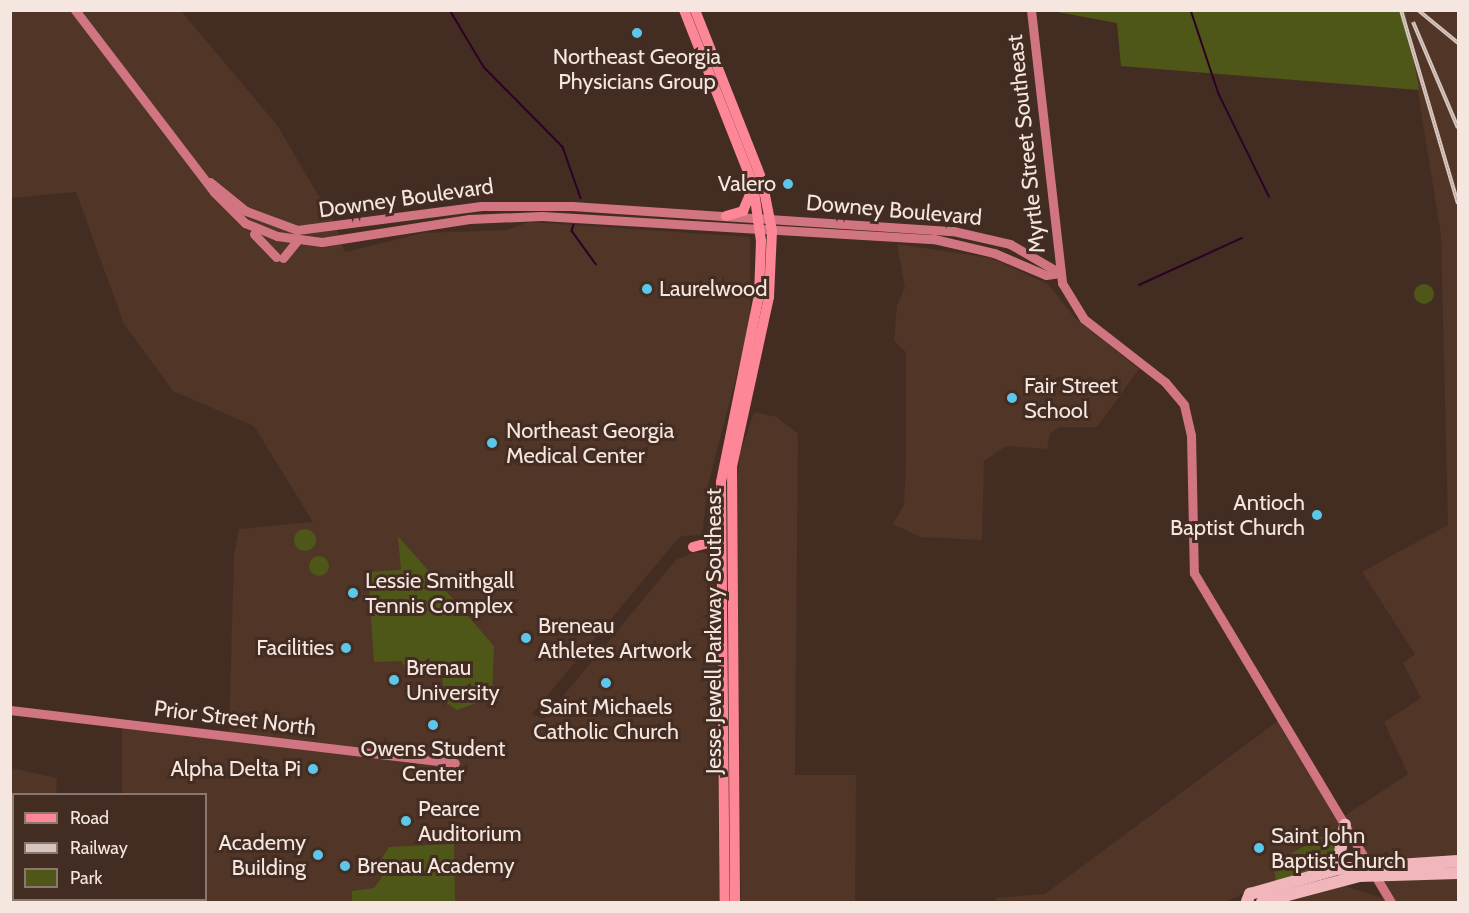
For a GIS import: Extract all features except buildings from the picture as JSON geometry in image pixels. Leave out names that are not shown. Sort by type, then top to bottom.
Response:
[{"type":"highway","points":[[1338,869],[1345,825]]},
{"type":"highway","points":[[1247,902],[1250,894],[1338,869],[1366,864],[1458,861]]},
{"type":"highway","points":[[1262,903],[1316,886],[1374,876],[1458,873]]},
{"type":"main road","points":[[75,10],[209,181]]},
{"type":"main road","name":"Jesse Jewell Parkway Southeast","points":[[684,10],[753,184],[760,224],[759,295],[721,482],[725,903]]},
{"type":"main road","name":"Jesse Jewell Parkway Southeast","points":[[695,10],[762,180],[772,231],[769,297],[732,466],[735,903]]},
{"type":"main road","name":"Myrtle Street Southeast","points":[[1031,10],[1060,273],[1079,314],[1165,382],[1184,405],[1191,435],[1194,573],[1391,903]]},
{"type":"main road","name":"Downey Boulevard","points":[[209,181],[236,215],[261,232],[297,241],[358,237],[484,218],[542,216],[760,224],[771,219],[974,234],[1010,244],[1060,273]]},
{"type":"main road","name":"Downey Boulevard","points":[[209,181],[246,211],[286,228],[312,231],[521,204],[726,216],[760,224],[772,231],[951,242],[1046,275],[1060,273]]},
{"type":"main road","points":[[726,216],[743,211],[753,184]]},
{"type":"main road","points":[[236,215],[280,257],[297,241]]},
{"type":"main road","points":[[376,234],[390,220]]},
{"type":"main road","points":[[358,237],[373,223]]},
{"type":"main road","points":[[693,547],[712,539],[721,482]]},
{"type":"main road","name":"Prior Street North","points":[[10,710],[455,763]]},
{"type":"shaded area","points":[[11,11],[181,11],[277,125],[334,222],[345,252],[423,233],[507,230],[529,222],[750,237],[750,323],[708,485],[702,535],[681,536],[532,714],[544,719],[676,560],[695,552],[713,554],[720,902],[11,902],[11,768],[57,778],[56,793],[12,793],[12,901],[207,901],[207,793],[122,793],[122,721],[229,731],[234,554],[239,529],[313,522],[254,426],[173,391],[124,324],[76,192],[11,198]]},
{"type":"shaded area","points":[[1405,11],[1458,11],[1458,902],[1288,902],[1345,886],[1382,898],[1345,827],[1336,862],[1267,883],[1225,902],[995,902],[996,898],[1045,894],[1279,720],[1340,819],[1408,774],[1384,722],[1421,698],[1403,663],[1415,654],[1362,572],[1448,525],[1441,235]]},
{"type":"shaded area","name":"Fair Street School","points":[[897,244],[991,258],[1048,284],[1075,318],[1139,369],[1097,427],[1060,427],[1050,434],[1047,449],[1006,446],[984,461],[982,540],[920,537],[893,524],[904,505],[906,463],[906,352],[894,341],[897,305],[905,288]]},
{"type":"shaded area","points":[[754,412],[777,417],[798,434],[795,775],[856,775],[855,902],[741,902],[737,485],[740,454]]},
{"type":"green space","points":[[1052,11],[1405,11],[1419,90],[1121,66],[1117,23]]},
{"type":"green space","points":[[1424,284],[1431,287],[1434,294],[1431,301],[1424,304],[1417,301],[1414,294],[1417,287]]},
{"type":"green space","points":[[301,529],[309,529],[316,536],[316,544],[309,551],[301,551],[294,544],[294,536]]},
{"type":"green space","points":[[398,536],[494,646],[492,697],[457,710],[445,702],[442,677],[408,677],[402,661],[374,662],[368,572],[401,570]]},
{"type":"green space","points":[[319,556],[326,559],[329,566],[326,573],[319,576],[312,573],[309,566],[312,559]]},
{"type":"green space","points":[[1340,827],[1338,863],[1276,881],[1273,863]]},
{"type":"green space","points":[[454,844],[455,902],[352,902],[352,891],[374,888],[382,877],[379,863],[389,847]]},
{"type":"waterway","points":[[450,10],[484,67],[563,147],[581,198]]},
{"type":"waterway","points":[[1191,10],[1219,94],[1269,196]]},
{"type":"waterway","points":[[574,225],[572,231],[596,264]]},
{"type":"waterway","points":[[1139,285],[1242,238]]},
{"type":"railway","points":[[1401,10],[1458,204]]},
{"type":"railway","points":[[1418,10],[1458,43]]},
{"type":"railway","points":[[1413,22],[1458,128]]},
{"type":"place","name":"Northeast Georgia Physicians Group","points":[[637,33]]},
{"type":"place","name":"Valero","points":[[788,184]]},
{"type":"place","name":"Laurelwood","points":[[647,289]]},
{"type":"place","name":"Fair Street School","points":[[1012,398]]},
{"type":"place","name":"Northeast Georgia Medical Center","points":[[492,443]]},
{"type":"place","name":"Antioch Baptist Church","points":[[1317,515]]},
{"type":"place","name":"Lessie Smithgall Tennis Complex","points":[[353,593]]},
{"type":"place","name":"Breneau Athletes Artwork","points":[[526,638]]},
{"type":"place","name":"Facilities","points":[[346,648]]},
{"type":"place","name":"Brenau University","points":[[394,680]]},
{"type":"place","name":"Saint Michaels Catholic Church","points":[[606,683]]},
{"type":"place","name":"Owens Student Center","points":[[433,725]]},
{"type":"place","name":"Alpha Delta Pi","points":[[313,769]]},
{"type":"place","name":"Pearce Auditorium","points":[[406,821]]},
{"type":"place","name":"Saint John Baptist Church","points":[[1259,848]]},
{"type":"place","name":"Academy Building","points":[[318,855]]},
{"type":"place","name":"Brenau Academy","points":[[345,866]]}]
